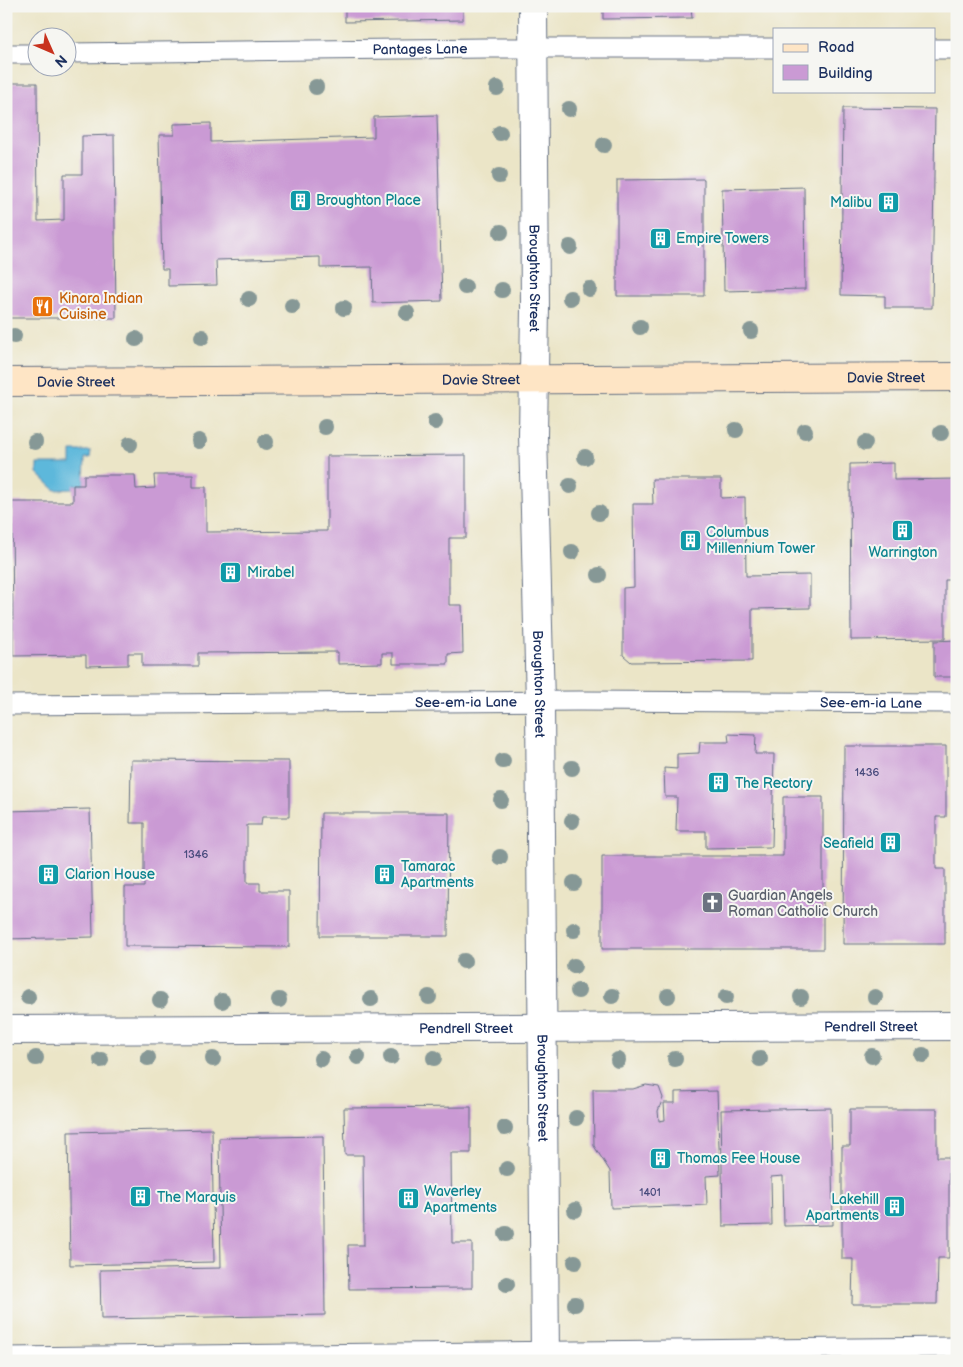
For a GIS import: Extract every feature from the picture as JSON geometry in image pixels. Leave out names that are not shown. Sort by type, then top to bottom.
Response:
[{"type":"main road","name":"Davie Street","points":[[6,382],[957,377]]},
{"type":"street","name":"Broughton Street","points":[[533,6],[533,435],[540,702],[545,1356]]},
{"type":"street","name":"Pendrell Street","points":[[6,1030],[957,1026]]},
{"type":"lane","name":"Pantages Lane","points":[[78,53],[533,48],[773,48]]},
{"type":"lane","points":[[936,49],[957,49]]},
{"type":"lane","points":[[6,54],[28,54]]},
{"type":"lane","name":"See-em-ia Lane","points":[[6,705],[540,702],[957,703]]},
{"type":"lane","points":[[6,1357],[545,1356],[957,1347]]},
{"type":"water","points":[[71,451],[91,451],[90,458],[85,458],[84,485],[74,485],[73,489],[55,490],[37,473],[37,464],[71,464]]},
{"type":"building","points":[[345,6],[463,6],[463,20],[345,22]]},
{"type":"building","points":[[603,6],[691,6],[692,18],[603,19]]},
{"type":"building","points":[[6,83],[37,83],[38,221],[64,220],[64,174],[82,174],[82,136],[114,135],[116,318],[6,318]]},
{"type":"building","name":"Malibu","points":[[843,108],[935,109],[932,308],[885,308],[885,296],[841,295]]},
{"type":"building","name":"Broughton Place","points":[[437,115],[442,301],[373,303],[372,267],[320,268],[320,257],[216,260],[217,285],[168,286],[168,269],[162,269],[159,135],[174,135],[174,124],[211,123],[211,142],[374,137],[374,117]]},
{"type":"building","name":"Empire Towers","points":[[704,179],[704,296],[617,296],[617,180]]},
{"type":"building","points":[[804,187],[805,289],[724,291],[722,189]]},
{"type":"building","name":"Mirabel","points":[[466,455],[466,538],[449,538],[449,605],[462,605],[463,653],[448,654],[448,664],[393,664],[393,653],[382,653],[382,663],[338,664],[338,652],[198,653],[198,666],[142,666],[142,653],[128,653],[128,665],[86,666],[86,655],[13,656],[12,502],[73,502],[73,485],[84,485],[84,475],[135,475],[136,489],[155,488],[154,475],[193,475],[193,487],[206,487],[206,532],[327,531],[327,456]]},
{"type":"building","name":"Warrington","points":[[894,463],[894,480],[957,479],[957,580],[945,580],[945,639],[851,640],[850,464]]},
{"type":"building","name":"Columbus Millennium Tower","points":[[652,479],[721,479],[721,498],[745,497],[746,576],[810,575],[810,608],[752,609],[752,661],[631,662],[623,655],[623,588],[634,587],[633,504],[653,504]]},
{"type":"building","points":[[957,640],[957,677],[934,677],[934,641]]},
{"type":"building","name":"The Rectory","points":[[728,734],[756,735],[755,754],[774,754],[772,847],[706,848],[706,831],[676,831],[677,797],[665,797],[664,768],[677,769],[677,754],[699,753],[700,742],[729,742]]},
{"type":"building","name":"Seafield","points":[[844,746],[946,746],[946,817],[936,817],[936,869],[945,869],[945,944],[843,944]]},
{"type":"building","points":[[131,760],[289,761],[289,817],[262,817],[261,825],[247,825],[247,883],[260,883],[260,891],[289,891],[289,947],[125,946],[125,887],[144,887],[144,823],[130,823]]},
{"type":"building","name":"Guardian Angels Roman Catholic Church","points":[[783,797],[823,797],[823,949],[602,949],[602,856],[783,856]]},
{"type":"building","name":"Clarion House","points":[[90,809],[93,937],[6,939],[6,811]]},
{"type":"building","name":"Tamarac Apartments","points":[[321,813],[449,813],[448,936],[320,936]]},
{"type":"building","name":"Thomas Fee House","points":[[646,1085],[659,1087],[663,1098],[658,1111],[659,1121],[665,1120],[664,1103],[675,1103],[675,1092],[717,1091],[720,1175],[706,1176],[707,1205],[611,1208],[610,1171],[594,1146],[593,1089],[633,1089]]},
{"type":"building","name":"Waverley Apartments","points":[[471,1107],[471,1153],[451,1153],[452,1243],[472,1243],[472,1288],[349,1289],[348,1245],[364,1245],[363,1155],[345,1155],[344,1108]]},
{"type":"building","points":[[831,1108],[833,1225],[784,1226],[783,1176],[771,1177],[772,1225],[723,1226],[721,1110]]},
{"type":"building","name":"Lakehill Apartments","points":[[850,1109],[937,1109],[937,1157],[949,1157],[949,1258],[938,1258],[937,1304],[852,1304],[853,1259],[842,1259],[842,1146],[850,1146]]},
{"type":"building","name":"The Marquis","points":[[212,1129],[214,1262],[70,1265],[68,1132]]},
{"type":"building","points":[[323,1136],[325,1315],[101,1319],[100,1270],[221,1268],[219,1138]]},
{"type":"place","name":"Broughton Place","points":[[300,200]]},
{"type":"place","name":"Malibu","points":[[888,202]]},
{"type":"place","name":"Empire Towers","points":[[660,238]]},
{"type":"place","name":"Kinara Indian Cuisine","points":[[43,306]]},
{"type":"place","name":"Warrington","points":[[903,530]]},
{"type":"place","name":"Columbus Millennium Tower","points":[[690,540]]},
{"type":"place","name":"Mirabel","points":[[231,572]]},
{"type":"place","name":"The Rectory","points":[[719,783]]},
{"type":"place","name":"Seafield","points":[[890,843]]},
{"type":"place","name":"Clarion House","points":[[49,874]]},
{"type":"place","name":"Tamarac Apartments","points":[[385,874]]},
{"type":"place","name":"Guardian Angels Roman Catholic Church","points":[[712,903]]},
{"type":"place","name":"Thomas Fee House","points":[[661,1158]]},
{"type":"place","name":"The Marquis","points":[[141,1197]]},
{"type":"place","name":"Waverley Apartments","points":[[408,1199]]},
{"type":"place","name":"Lakehill Apartments","points":[[895,1207]]}]
